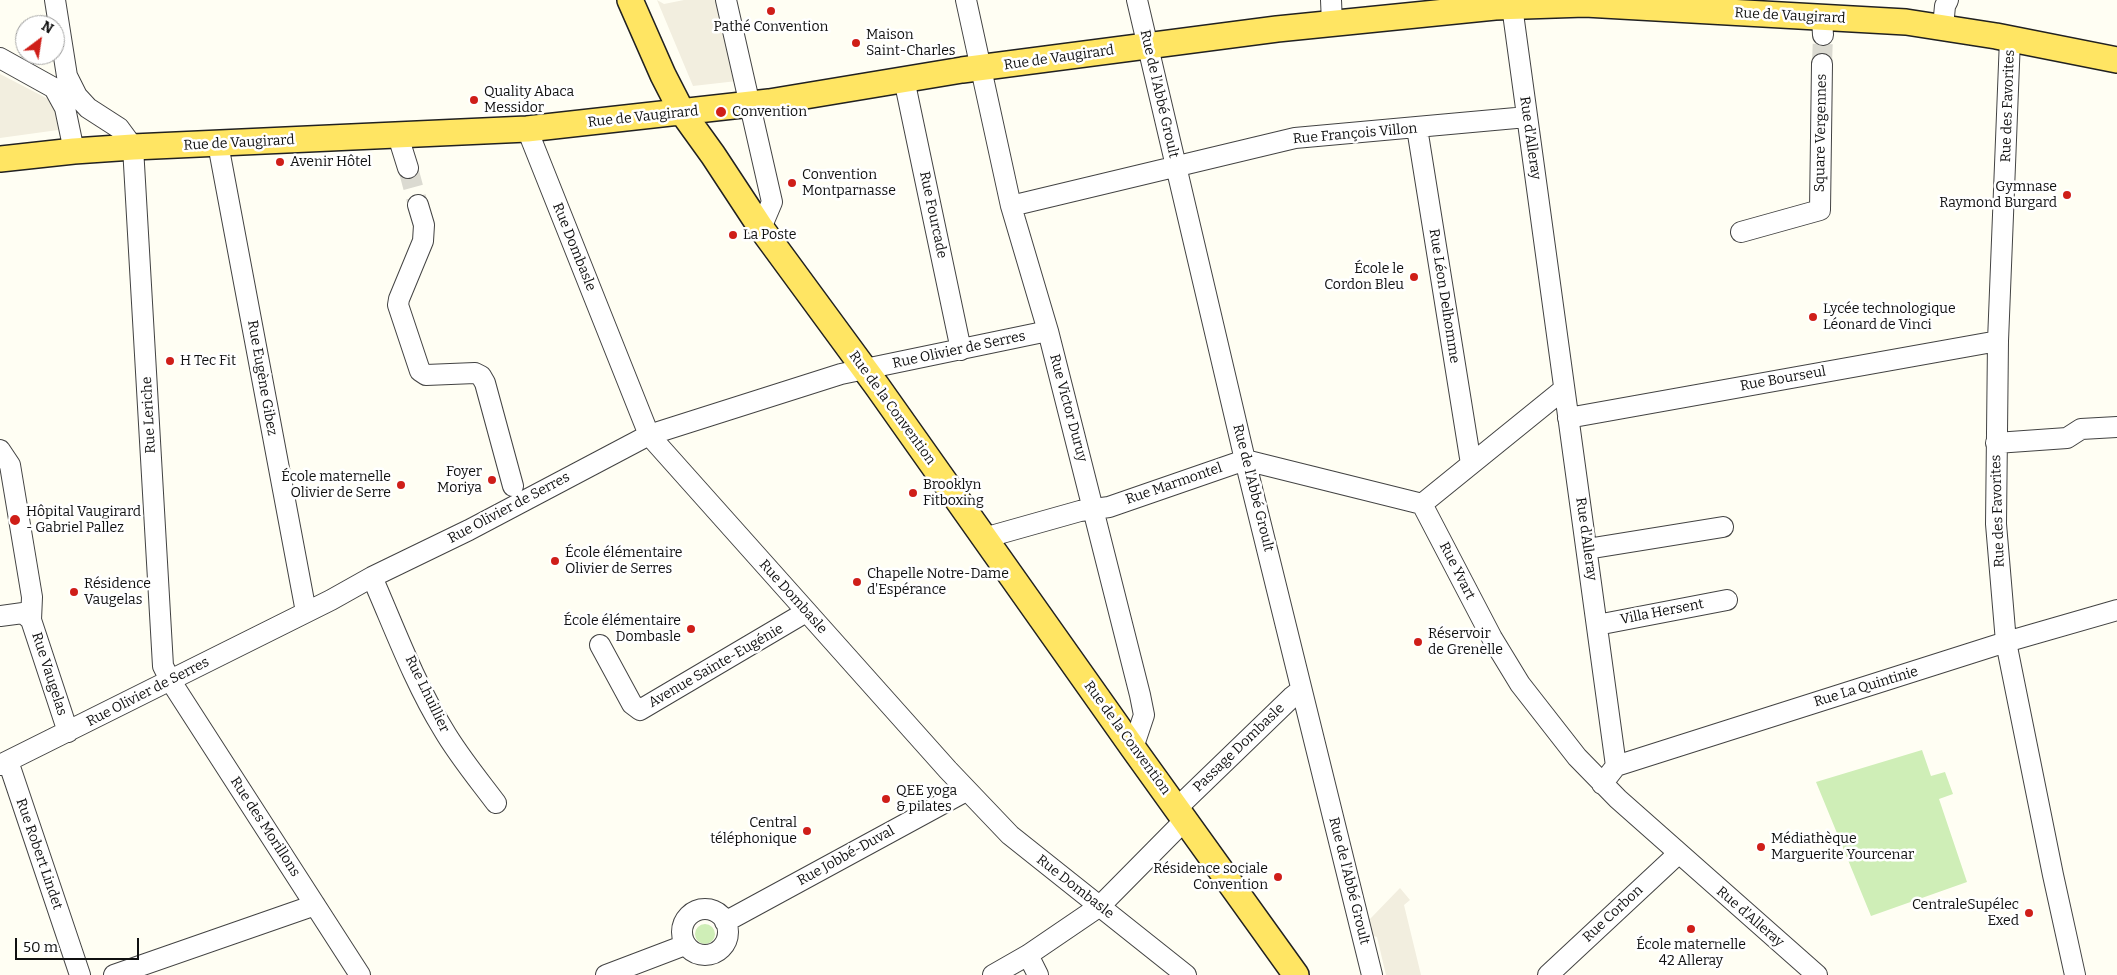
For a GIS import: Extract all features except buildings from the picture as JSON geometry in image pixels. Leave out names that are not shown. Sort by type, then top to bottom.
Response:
[{"type":"main road","name":"Rue de la Convention","points":[[630,0],[663,75],[682,112],[761,228],[883,394],[1132,748],[1296,975]]},
{"type":"main road","name":"Rue de Vaugirard","points":[[0,159],[133,147],[527,129],[682,112],[749,104],[981,68],[1148,46],[1332,12],[1450,10],[1585,2],[1770,8],[1822,26],[1906,22],[2010,39],[2117,60]]},
{"type":"street","points":[[55,0],[60,82],[74,151]]},
{"type":"street","points":[[726,0],[772,202],[761,228]]},
{"type":"street","name":"Rue Victor Duruy","points":[[966,0],[1011,206],[1048,331],[1144,715],[1132,748]]},
{"type":"street","name":"Rue de l'Abbé Groult","points":[[1137,0],[1301,690],[1372,975]]},
{"type":"street","points":[[1943,27],[1945,6],[1948,0]]},
{"type":"street","name":"Rue d'Alleray","points":[[1512,6],[1616,766]]},
{"type":"street","name":"Rue des Favorites","points":[[2010,39],[1998,341],[1996,524],[2006,642],[2075,975]]},
{"type":"street","points":[[0,58],[60,82],[88,108],[119,128],[133,147]]},
{"type":"street","name":"Square Vergennes","points":[[1741,232],[1820,210],[1822,64]]},
{"type":"street","name":"Rue Fourcade","points":[[904,79],[961,350]]},
{"type":"street","name":"Rue François Villon","points":[[1011,206],[1295,138],[1527,117]]},
{"type":"street","name":"Rue Léon Delhomme","points":[[1417,128],[1471,464]]},
{"type":"street","name":"Rue Dombasle","points":[[527,129],[649,435],[966,791],[1010,836],[1186,975]]},
{"type":"street","points":[[398,136],[408,168]]},
{"type":"street","name":"Rue Eugène Gibez","points":[[218,144],[306,612]]},
{"type":"street","name":"Rue Leriche","points":[[133,147],[163,666],[170,680]]},
{"type":"street","points":[[418,206],[424,225],[423,241],[398,305],[420,371],[426,375],[475,373],[481,376],[485,382],[513,486]]},
{"type":"street","name":"Rue Olivier de Serres","points":[[4,763],[332,600],[372,577],[469,530],[649,435],[841,374],[1048,331]]},
{"type":"street","name":"Rue Bourseul","points":[[1568,418],[1998,341]]},
{"type":"street","points":[[1246,460],[1422,504],[1564,389]]},
{"type":"street","points":[[1996,443],[2067,438],[2081,429],[2117,427]]},
{"type":"street","points":[[0,450],[10,465],[32,597],[31,620]]},
{"type":"street","name":"Rue Marmontel","points":[[984,538],[1093,508],[1109,507],[1246,460]]},
{"type":"street","name":"Rue Yvart","points":[[1422,504],[1492,638],[1520,684],[1577,757],[1602,784]]},
{"type":"street","points":[[1587,549],[1723,527]]},
{"type":"street","name":"Rue Lhuillier","points":[[372,577],[426,699],[461,758],[496,803]]},
{"type":"street","name":"Villa Hersent","points":[[1597,625],[1727,600]]},
{"type":"street","name":"Rue La Quintinie","points":[[1616,766],[2006,642],[2117,610]]},
{"type":"street","name":"Avenue Sainte-Eugénie","points":[[600,646],[632,704],[640,710],[806,612]]},
{"type":"street","name":"Rue Vaugelas","points":[[0,616],[23,614],[31,620],[68,732]]},
{"type":"street","name":"Rue des Morillons","points":[[170,680],[360,975]]},
{"type":"street","name":"Passage Dombasle","points":[[993,975],[1028,955],[1100,906],[1181,814],[1292,697],[1301,690]]},
{"type":"street","name":"Rue Robert Lindet","points":[[4,763],[80,975]]},
{"type":"street","points":[[1602,784],[1616,766]]},
{"type":"street","name":"Rue d'Alleray","points":[[1602,784],[1816,975]]},
{"type":"street","name":"Rue Jobbé-Duval","points":[[725,922],[966,791]]},
{"type":"street","name":"Rue Corbon","points":[[1548,975],[1679,853]]},
{"type":"street","points":[[114,975],[315,905]]},
{"type":"street","points":[[708,909],[721,916],[728,928],[726,940],[719,950],[708,955],[701,955],[695,953],[686,945],[682,930],[688,917],[693,912],[708,909]]},
{"type":"street","points":[[606,975],[686,945]]},
{"type":"street","points":[[1028,955],[1038,975]]},
{"type":"green space","points":[[1922,750],[1931,776],[1945,772],[1953,794],[1939,799],[1967,882],[1871,916],[1816,782]]},
{"type":"green space","points":[[701,924],[709,924],[715,930],[715,938],[709,944],[701,944],[695,938],[695,930]]},
{"type":"shaded area","points":[[657,0],[664,4],[684,0],[715,0],[737,81],[693,86]]},
{"type":"shaded area","points":[[0,74],[50,100],[57,113],[58,130],[0,138]]},
{"type":"shaded area","points":[[1400,888],[1410,900],[1404,905],[1421,975],[1386,975],[1377,937],[1373,936],[1369,920]]},
{"type":"tunnel","points":[[1822,64],[1823,35]]},
{"type":"tunnel","points":[[408,168],[418,205]]},
{"type":"place","name":"Pathé Convention","points":[[771,11]]},
{"type":"place","name":"Maison Saint-Charles","points":[[856,43]]},
{"type":"place","name":"Quality Abaca Messidor","points":[[474,100]]},
{"type":"place","name":"Convention","points":[[721,112]]},
{"type":"place","name":"Avenir Hôtel","points":[[280,162]]},
{"type":"place","name":"Convention Montparnasse","points":[[792,183]]},
{"type":"place","name":"Gymnase Raymond Burgard","points":[[2067,195]]},
{"type":"place","name":"La Poste","points":[[733,235]]},
{"type":"place","name":"École le Cordon Bleu","points":[[1414,277]]},
{"type":"place","name":"Lycée technologique Léonard de Vinci","points":[[1813,317]]},
{"type":"place","name":"H Tec Fit","points":[[170,361]]},
{"type":"place","name":"Foyer Moriya","points":[[492,480]]},
{"type":"place","name":"École maternelle Olivier de Serre","points":[[401,485]]},
{"type":"place","name":"Brooklyn Fitboxing","points":[[913,493]]},
{"type":"place","name":"Hôpital Vaugirard - Gabriel Pallez","points":[[15,520]]},
{"type":"place","name":"École élémentaire Olivier de Serres","points":[[555,561]]},
{"type":"place","name":"Chapelle Notre-Dame d'Espérance","points":[[857,582]]},
{"type":"place","name":"Résidence Vaugelas","points":[[74,592]]},
{"type":"place","name":"École élémentaire Dombasle","points":[[691,629]]},
{"type":"place","name":"Réservoir de Grenelle","points":[[1418,642]]},
{"type":"place","name":"QEE yoga & pilates","points":[[886,799]]},
{"type":"place","name":"Central téléphonique","points":[[807,831]]},
{"type":"place","name":"Médiathèque Marguerite Yourcenar","points":[[1761,847]]},
{"type":"place","name":"Résidence sociale Convention","points":[[1278,877]]},
{"type":"place","name":"CentraleSupélec Exed","points":[[2029,913]]},
{"type":"place","name":"École maternelle 42 Alleray","points":[[1691,929]]}]
